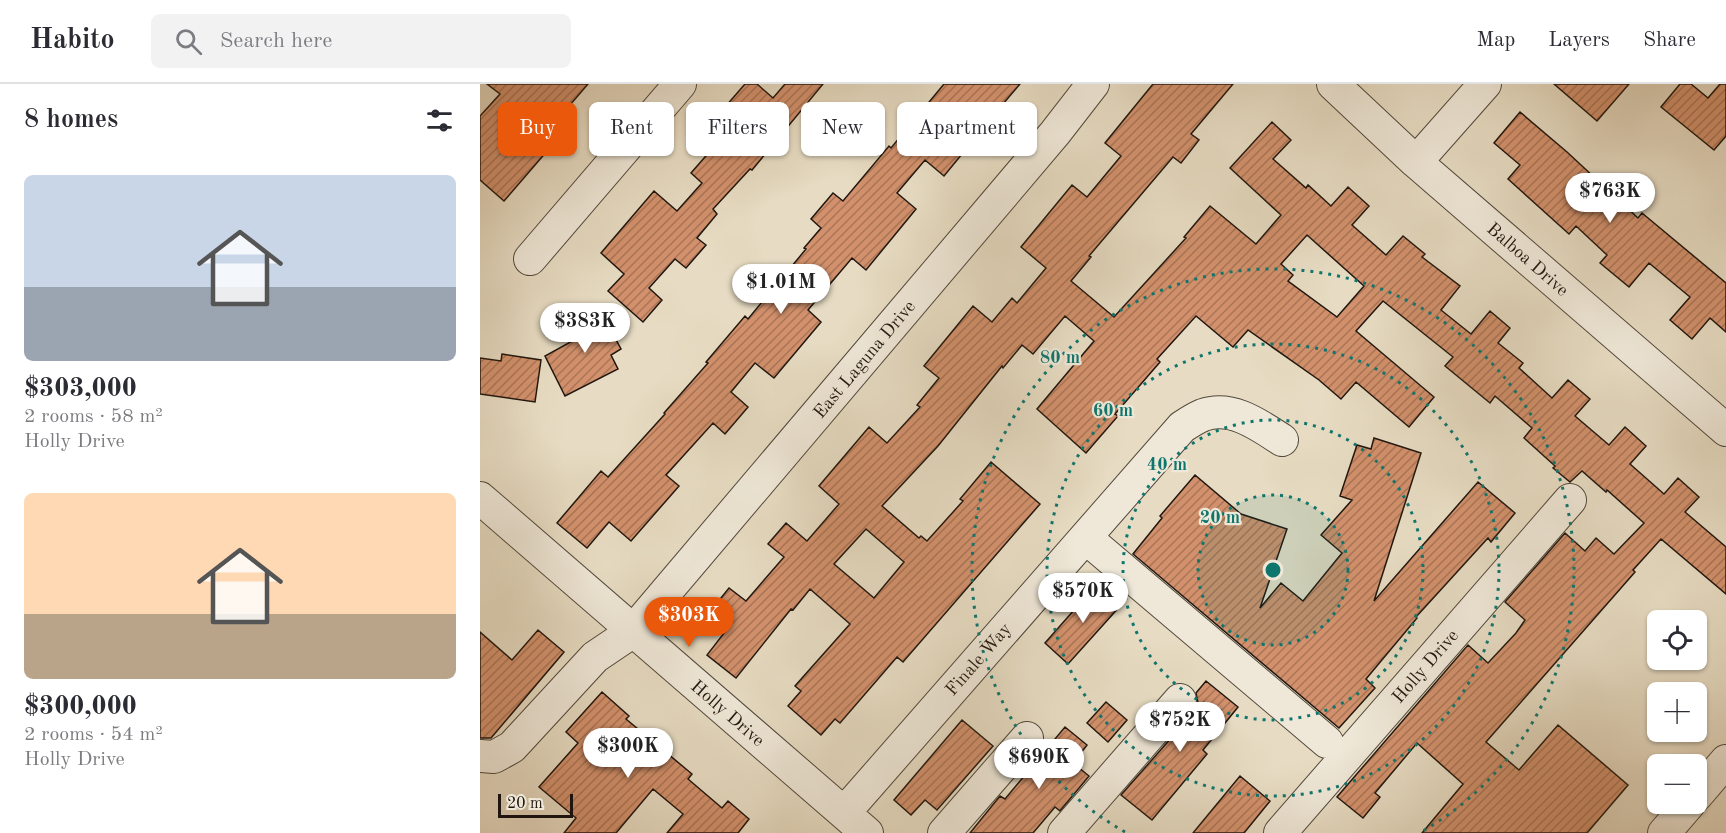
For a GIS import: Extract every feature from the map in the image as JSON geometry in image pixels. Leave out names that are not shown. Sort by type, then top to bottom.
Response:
[{"type":"street","points":[[530,260],[680,84]]},
{"type":"street","name":"East Laguna Drive","points":[[480,756],[494,757],[512,747],[595,657],[632,632],[1055,133],[1093,84]]},
{"type":"street","name":"Balboa Drive","points":[[1333,84],[1416,162],[1723,421]]},
{"type":"street","points":[[1416,162],[1485,84]]},
{"type":"street","name":"Finale Way","points":[[844,813],[1182,427],[1203,415],[1231,412],[1257,424],[1282,440]]},
{"type":"street","name":"Holly Drive","points":[[480,498],[632,632],[867,833]]},
{"type":"street","name":"Holly Drive","points":[[1280,833],[1570,500]]},
{"type":"street","points":[[1086,538],[1327,742]]},
{"type":"street","points":[[1064,833],[1180,700]]},
{"type":"street","points":[[944,833],[1027,738]]},
{"type":"street","points":[[1707,783],[1726,761]]},
{"type":"street","points":[[1668,832],[1682,814]]},
{"type":"building","points":[[487,84],[588,84],[573,102],[498,102],[498,156],[543,156],[504,201],[480,180],[480,116],[500,94]]},
{"type":"building","points":[[745,84],[757,84],[773,98],[785,84],[823,84],[808,102],[801,102],[801,111],[789,125],[789,102],[729,102]]},
{"type":"building","points":[[944,84],[1020,84],[1005,102],[929,102]]},
{"type":"building","points":[[1153,84],[1233,84],[1191,134],[1199,140],[1181,163],[1173,157],[1089,256],[1091,257],[1071,281],[1114,317],[1186,238],[1184,237],[1210,206],[1256,244],[1281,215],[1230,168],[1272,122],[1291,140],[1273,159],[1306,188],[1308,185],[1331,206],[1348,187],[1369,206],[1352,225],[1386,255],[1403,236],[1425,254],[1422,257],[1460,286],[1441,310],[1471,334],[1490,311],[1510,328],[1498,343],[1523,363],[1519,368],[1552,398],[1568,380],[1590,399],[1575,416],[1609,445],[1625,427],[1646,446],[1630,464],[1664,494],[1678,478],[1699,497],[1685,512],[1726,547],[1726,594],[1661,539],[1633,570],[1635,572],[1486,742],[1519,770],[1558,725],[1628,785],[1587,833],[1422,833],[1463,784],[1417,743],[1375,793],[1380,797],[1363,818],[1337,797],[1468,645],[1488,663],[1516,633],[1525,620],[1505,602],[1565,533],[1585,551],[1596,538],[1614,554],[1644,523],[1582,471],[1570,482],[1553,468],[1555,466],[1524,438],[1532,428],[1495,396],[1490,403],[1445,366],[1453,357],[1383,301],[1356,331],[1434,397],[1409,427],[1356,382],[1341,399],[1319,380],[1248,330],[1233,347],[1196,316],[1157,359],[1160,362],[1115,414],[1118,416],[1086,453],[1037,409],[1094,341],[1065,316],[1033,354],[1022,345],[1003,368],[1002,366],[938,446],[882,506],[919,538],[921,536],[927,541],[963,501],[960,499],[991,462],[1040,504],[903,662],[897,657],[840,723],[835,719],[821,735],[788,706],[801,691],[795,686],[850,624],[810,589],[793,610],[791,609],[736,678],[707,655],[728,628],[709,613],[729,588],[746,601],[784,557],[768,544],[786,523],[807,541],[839,504],[819,486],[869,427],[887,443],[920,407],[917,405],[939,378],[924,366],[973,306],[992,322],[1012,298],[1017,303],[1046,268],[1021,247],[1072,185],[1087,197],[1121,156],[1105,143]],"holes":[[[1307,235],[1364,286],[1337,317],[1288,281],[1293,275],[1281,264]],[[866,529],[904,562],[874,598],[834,564]]]},
{"type":"building","points":[[1554,84],[1629,84],[1597,121]]},
{"type":"building","points":[[1680,84],[1691,84],[1708,98],[1720,84],[1726,84],[1726,136],[1714,150],[1661,107]]},
{"type":"building","points":[[1520,112],[1638,218],[1642,213],[1726,283],[1726,332],[1710,318],[1692,339],[1670,320],[1690,297],[1649,263],[1629,287],[1600,263],[1607,255],[1576,226],[1569,234],[1508,179],[1520,165],[1494,143]]},
{"type":"building","points":[[897,141],[897,156],[960,156],[944,176],[925,160],[897,193],[916,209],[866,270],[852,258],[808,310],[821,322],[774,378],[755,363],[731,392],[748,407],[725,434],[713,423],[666,475],[679,486],[631,541],[609,522],[587,548],[557,523],[601,471],[608,477],[665,414],[745,316],[748,319],[821,228],[811,219],[833,193],[843,201],[881,156],[885,156],[885,151],[889,146],[891,148]]},
{"type":"building","points":[[706,156],[764,156],[713,209],[717,214],[697,238],[706,245],[686,268],[675,259],[649,288],[662,300],[643,322],[608,291],[624,274],[601,253],[654,191],[677,211],[702,183],[691,173]]},
{"type":"building","points":[[599,308],[621,349],[611,355],[618,369],[565,396],[545,356],[576,339],[569,324]]},
{"type":"building","points":[[502,354],[541,360],[535,402],[480,394],[480,358],[501,361]]},
{"type":"building","points":[[1374,438],[1421,453],[1374,601],[1478,482],[1515,513],[1491,542],[1488,538],[1416,617],[1366,679],[1375,688],[1339,728],[1133,554],[1162,518],[1160,516],[1195,475],[1241,514],[1287,529],[1260,608],[1281,583],[1303,601],[1342,553],[1321,535],[1352,500],[1340,496],[1357,445],[1371,449]]},
{"type":"building","points":[[1097,584],[1121,605],[1068,664],[1045,643]]},
{"type":"building","points":[[538,630],[564,652],[491,738],[480,738],[480,632],[512,660]]},
{"type":"building","points":[[1206,681],[1238,707],[1203,750],[1207,754],[1152,820],[1121,795],[1194,712],[1198,703],[1196,693]]},
{"type":"building","points":[[602,692],[629,716],[626,719],[692,774],[688,779],[722,808],[728,801],[749,819],[738,833],[667,833],[683,814],[653,789],[616,833],[564,833],[576,818],[539,787],[578,743],[566,732]]},
{"type":"building","points":[[1106,702],[1127,720],[1108,742],[1087,723]]},
{"type":"building","points":[[962,720],[993,746],[937,810],[925,800],[911,815],[894,800]]},
{"type":"building","points":[[1065,727],[1087,745],[1073,763],[1089,776],[1060,811],[1055,807],[1033,833],[970,833],[1000,796],[1005,799]]},
{"type":"building","points":[[1240,776],[1270,801],[1244,833],[1193,833]]}]
